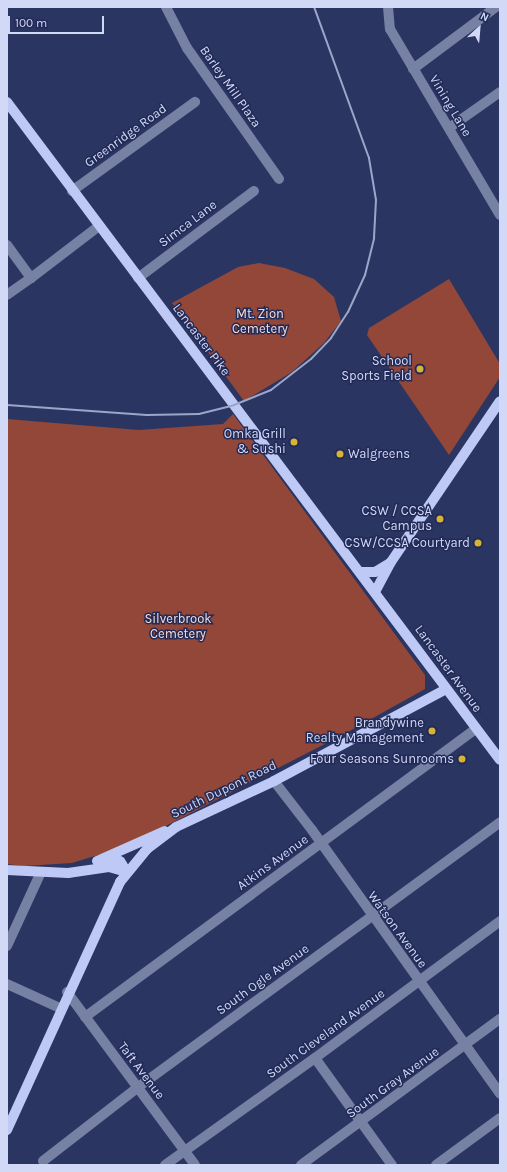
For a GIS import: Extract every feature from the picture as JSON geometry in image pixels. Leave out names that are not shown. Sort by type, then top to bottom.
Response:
[{"type":"main road","name":"Lancaster Pike","points":[[7,102],[98,226],[375,592]]},
{"type":"main road","points":[[375,592],[391,562],[500,401]]},
{"type":"main road","points":[[361,572],[374,572],[391,562]]},
{"type":"main road","name":"Lancaster Avenue","points":[[375,592],[500,760]]},
{"type":"main road","name":"South Dupont Road","points":[[7,1130],[67,992],[114,894],[127,872],[147,850],[176,827],[274,781],[446,689]]},
{"type":"main road","points":[[7,870],[41,872],[56,871],[97,861],[176,827]]},
{"type":"main road","points":[[97,861],[120,860],[127,872]]},
{"type":"main road","points":[[56,871],[68,873],[110,866],[127,872]]},
{"type":"street","name":"Barley Mill Plaza","points":[[166,7],[187,48],[279,179]]},
{"type":"street","name":"Vining Lane","points":[[388,7],[390,29],[500,215]]},
{"type":"street","points":[[413,69],[496,7]]},
{"type":"street","points":[[449,128],[500,92]]},
{"type":"street","name":"Greenridge Road","points":[[72,191],[195,102]]},
{"type":"street","name":"Simca Lane","points":[[138,278],[254,191]]},
{"type":"street","points":[[7,295],[98,226]]},
{"type":"street","points":[[7,245],[31,278]]},
{"type":"street","name":"Atkins Avenue","points":[[85,1017],[476,729]]},
{"type":"street","name":"Watson Avenue","points":[[274,781],[500,1094]]},
{"type":"street","name":"South Ogle Avenue","points":[[43,1161],[136,1088],[500,822]]},
{"type":"street","points":[[7,946],[41,872]]},
{"type":"street","name":"South Cleveland Avenue","points":[[165,1165],[315,1058],[500,921]]},
{"type":"street","points":[[7,984],[60,1008]]},
{"type":"street","name":"Taft Avenue","points":[[67,992],[136,1088],[195,1165]]},
{"type":"street","name":"South Gray Avenue","points":[[301,1165],[466,1046],[500,1019]]},
{"type":"street","points":[[315,1058],[360,1123],[392,1165]]},
{"type":"street","points":[[436,1165],[500,1118]]},
{"type":"green space","name":"Mt. Zion Cemetery","points":[[259,263],[285,268],[314,279],[334,297],[341,321],[324,343],[292,372],[244,401],[172,303],[238,267]]},
{"type":"green space","name":"School Sports Field","points":[[449,279],[500,364],[500,377],[449,455],[367,335],[369,328]]},
{"type":"green space","name":"Silverbrook Cemetery","points":[[233,414],[425,675],[425,689],[346,733],[127,846],[72,863],[24,866],[7,864],[7,419],[139,430],[223,424]]},
{"type":"railway","points":[[7,405],[147,415],[199,414],[234,405],[271,390],[311,359],[331,338],[348,312],[365,275],[374,238],[376,200],[369,158],[314,7]]},
{"type":"place","name":"School Sports Field","points":[[420,369]]},
{"type":"place","name":"Omka Grill & Sushi","points":[[294,442]]},
{"type":"place","name":"Walgreens","points":[[340,454]]},
{"type":"place","name":"CSW / CCSA Campus","points":[[440,519]]},
{"type":"place","name":"CSW/CCSA Courtyard","points":[[478,543]]},
{"type":"place","name":"Brandywine Realty Management","points":[[432,731]]},
{"type":"place","name":"Four Seasons Sunrooms","points":[[462,759]]}]
